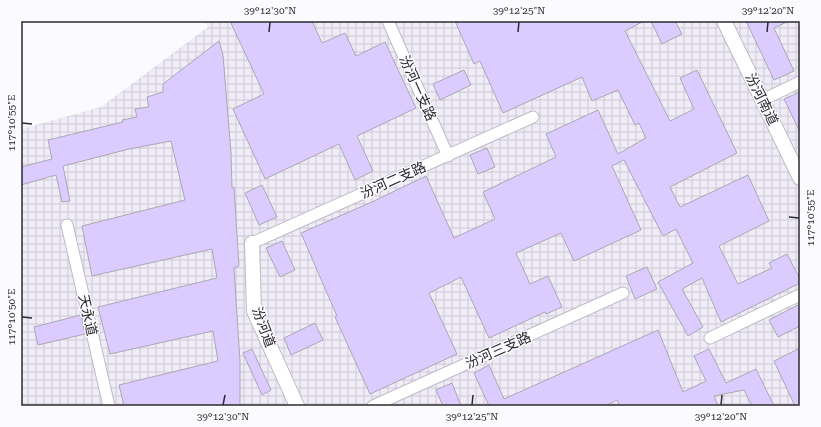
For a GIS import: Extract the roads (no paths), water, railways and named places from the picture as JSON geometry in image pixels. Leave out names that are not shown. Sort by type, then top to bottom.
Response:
[{"type":"street","name":"汾河一支路","points":[[388,21],[448,156]]},
{"type":"street","name":"汾河南道","points":[[724,21],[800,178]]},
{"type":"street","points":[[762,100],[800,82]]},
{"type":"street","name":"汾河二支路","points":[[252,243],[533,118]]},
{"type":"street","name":"天永道","points":[[67,225],[109,406]]},
{"type":"street","name":"汾河道","points":[[252,243],[254,311],[297,406]]},
{"type":"street","name":"汾河三支路","points":[[373,406],[623,293]]},
{"type":"street","points":[[710,338],[800,295]]}]
